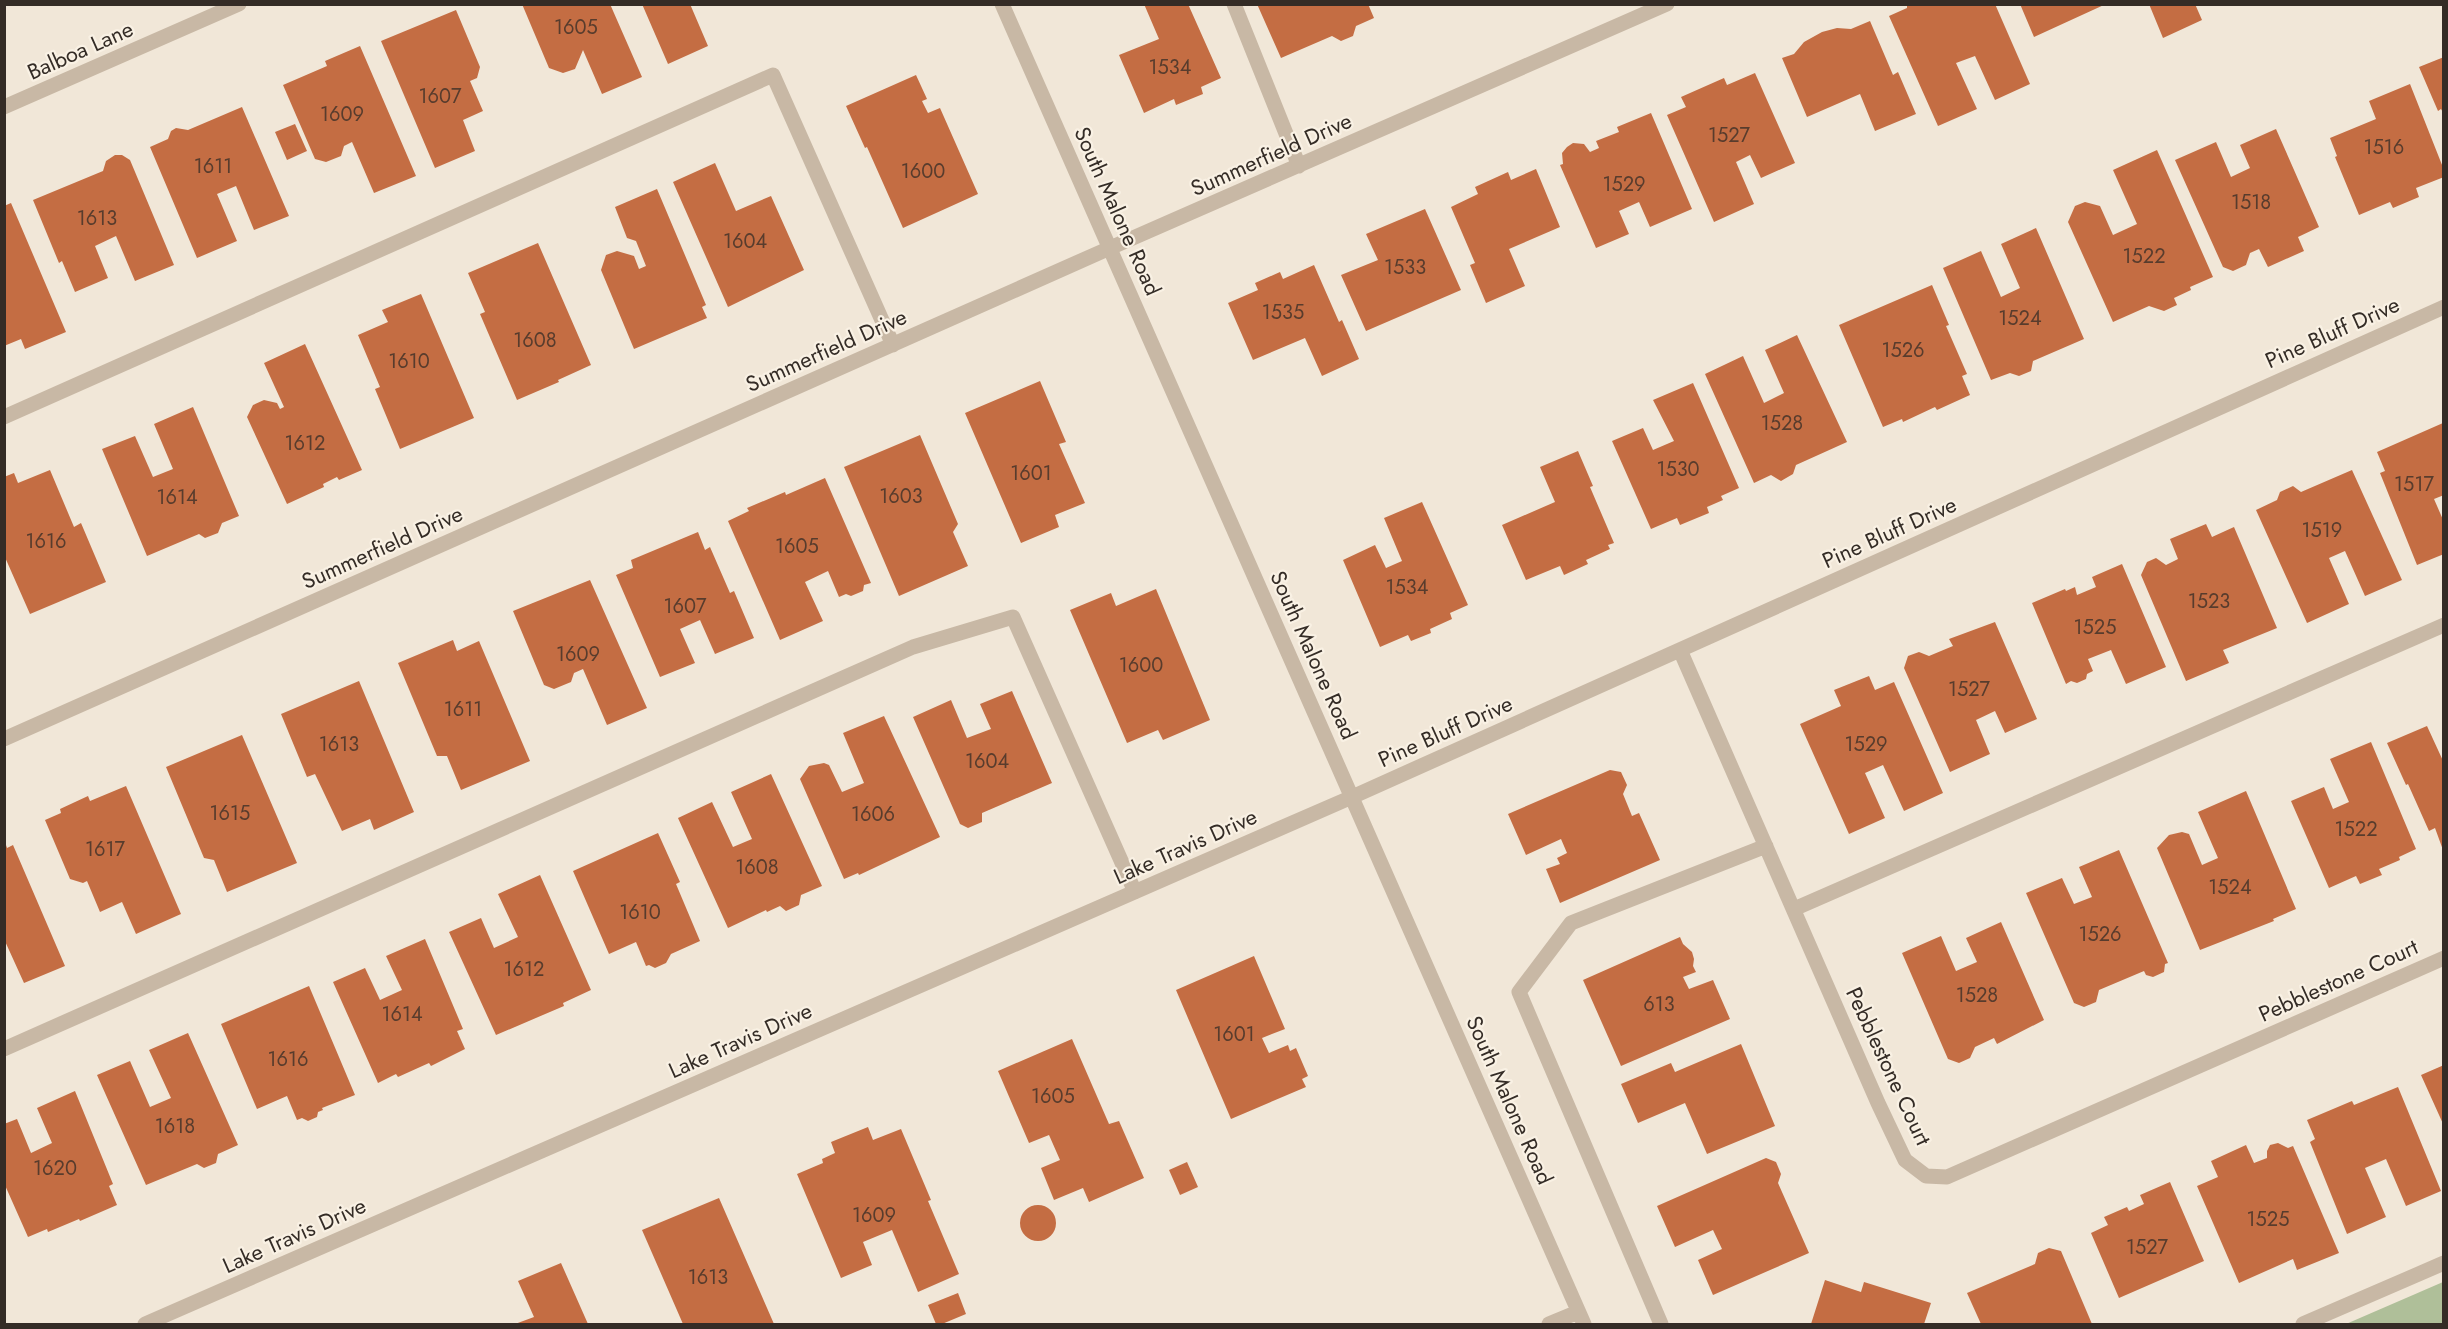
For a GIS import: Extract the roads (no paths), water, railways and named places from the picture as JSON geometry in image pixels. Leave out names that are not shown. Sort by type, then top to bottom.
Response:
[{"type":"street","name":"Balboa Lane","points":[[4,107],[239,4]]},
{"type":"street","name":"South Malone Road","points":[[1002,4],[1581,1318]]},
{"type":"street","points":[[1234,4],[1299,166]]},
{"type":"street","name":"Summerfield Drive","points":[[4,739],[1110,248],[1667,4]]},
{"type":"street","points":[[4,417],[773,75],[893,345]]},
{"type":"street","name":"Pine Bluff Drive","points":[[1352,797],[2444,307]]},
{"type":"street","points":[[4,1049],[913,647],[1013,617],[1136,892]]},
{"type":"street","points":[[1794,909],[2444,625]]},
{"type":"street","name":"Pebblestone Court","points":[[1680,650],[1905,1160],[1926,1176],[1947,1177],[2444,958]]},
{"type":"street","name":"Lake Travis Drive","points":[[145,1324],[1352,797]]},
{"type":"street","points":[[1661,1324],[1520,992],[1571,923],[1766,846]]},
{"type":"street","points":[[2303,1324],[2444,1263]]},
{"type":"street","points":[[1549,1324],[1581,1318]]}]
